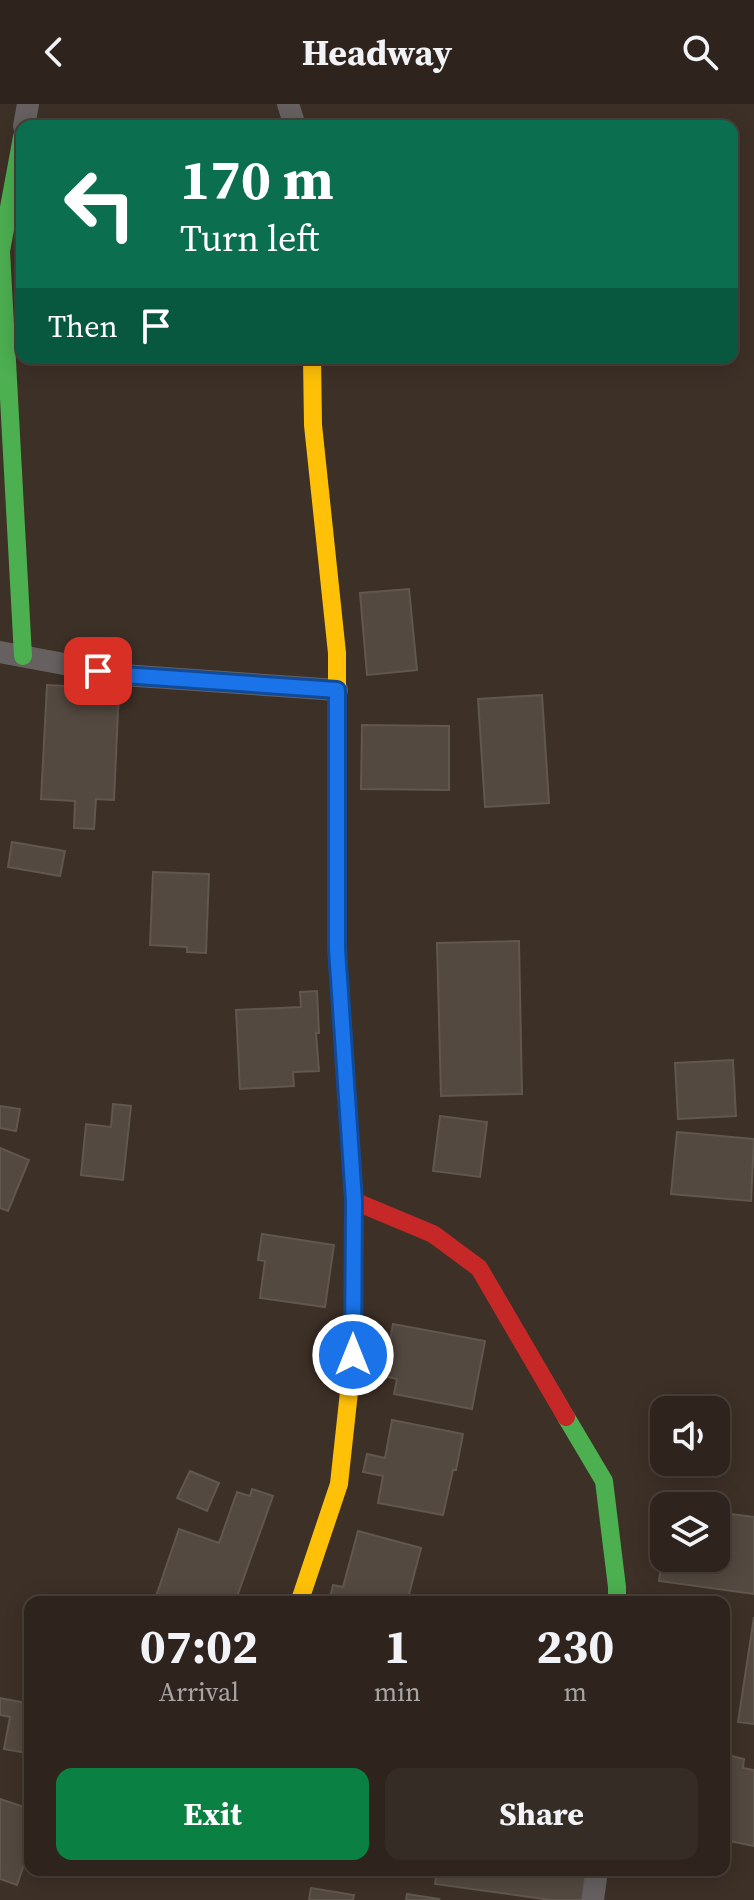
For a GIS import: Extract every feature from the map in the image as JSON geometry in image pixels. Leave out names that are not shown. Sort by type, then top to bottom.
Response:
[{"type":"street","points":[[16,170],[1,251],[23,656]]},
{"type":"street","points":[[301,1596],[339,1484],[353,1355],[354,1201],[337,949],[337,653],[313,425],[312,364]]},
{"type":"street","points":[[0,652],[123,675],[337,690]]},
{"type":"street","points":[[354,1201],[433,1234],[479,1268],[604,1481],[617,1596]]},
{"type":"street","points":[[593,1900],[596,1876]]},
{"type":"building","points":[[409,589],[417,670],[367,675],[360,593]]},
{"type":"building","points":[[47,685],[119,689],[114,800],[96,799],[94,829],[74,828],[75,801],[41,799]]},
{"type":"building","points":[[542,695],[549,803],[485,807],[478,699]]},
{"type":"building","points":[[362,725],[449,726],[449,790],[361,789]]},
{"type":"building","points":[[12,842],[65,851],[60,876],[8,867]]},
{"type":"building","points":[[153,872],[209,874],[206,953],[187,952],[187,947],[150,945]]},
{"type":"building","points":[[519,941],[522,1094],[441,1096],[437,943]]},
{"type":"building","points":[[317,991],[319,1071],[293,1072],[294,1086],[240,1089],[236,1010],[301,1007],[300,992]]},
{"type":"building","points":[[733,1060],[736,1116],[678,1119],[675,1063]]},
{"type":"building","points":[[113,1104],[131,1106],[123,1180],[81,1175],[86,1124],[111,1127]]},
{"type":"building","points":[[0,1106],[20,1109],[16,1131],[0,1128]]},
{"type":"building","points":[[440,1116],[487,1122],[480,1177],[433,1171]]},
{"type":"building","points":[[677,1132],[754,1139],[751,1201],[671,1194]]},
{"type":"building","points":[[0,1148],[29,1160],[8,1211],[0,1208]]},
{"type":"building","points":[[262,1234],[334,1245],[325,1307],[260,1298],[265,1261],[258,1260]]},
{"type":"building","points":[[393,1324],[485,1341],[472,1409],[394,1394],[397,1379],[383,1376]]},
{"type":"building","points":[[392,1420],[463,1434],[443,1515],[378,1503],[383,1476],[363,1472],[367,1454],[385,1458]]},
{"type":"building","points":[[190,1471],[219,1483],[207,1511],[177,1498]]},
{"type":"building","points":[[252,1489],[273,1496],[237,1596],[156,1596],[179,1529],[219,1543],[237,1492],[250,1496]]},
{"type":"building","points":[[730,1514],[754,1517],[754,1594],[659,1581],[660,1572],[730,1572]]},
{"type":"building","points":[[358,1531],[421,1548],[409,1596],[330,1596],[333,1585],[343,1587]]},
{"type":"building","points":[[754,1617],[754,1724],[738,1722]]},
{"type":"building","points":[[0,1698],[24,1703],[24,1752],[4,1749],[10,1717],[0,1715]]},
{"type":"building","points":[[730,1756],[744,1759],[743,1768],[754,1770],[754,1846],[730,1841]]},
{"type":"building","points":[[0,1799],[24,1807],[24,1865],[17,1885],[0,1879]]},
{"type":"building","points":[[436,1876],[585,1876],[582,1900],[551,1900],[435,1884]]},
{"type":"building","points":[[311,1888],[354,1895],[353,1900],[309,1900]]},
{"type":"building","points":[[407,1894],[439,1899],[406,1900]]},
{"type":"traffic: fast","points":[[16,170],[1,251],[23,656]]},
{"type":"traffic: fast","points":[[566,1417],[604,1481],[617,1596]]},
{"type":"traffic: slow","points":[[312,364],[313,425],[337,653],[337,949],[342,1018]]},
{"type":"traffic: slow","points":[[301,1596],[339,1484],[353,1355],[354,1201]]},
{"type":"traffic: jam","points":[[342,1018],[354,1201],[433,1234],[479,1268],[566,1417]]},
{"type":"route","points":[[98,671],[337,690],[337,949],[354,1201],[353,1355]]}]
